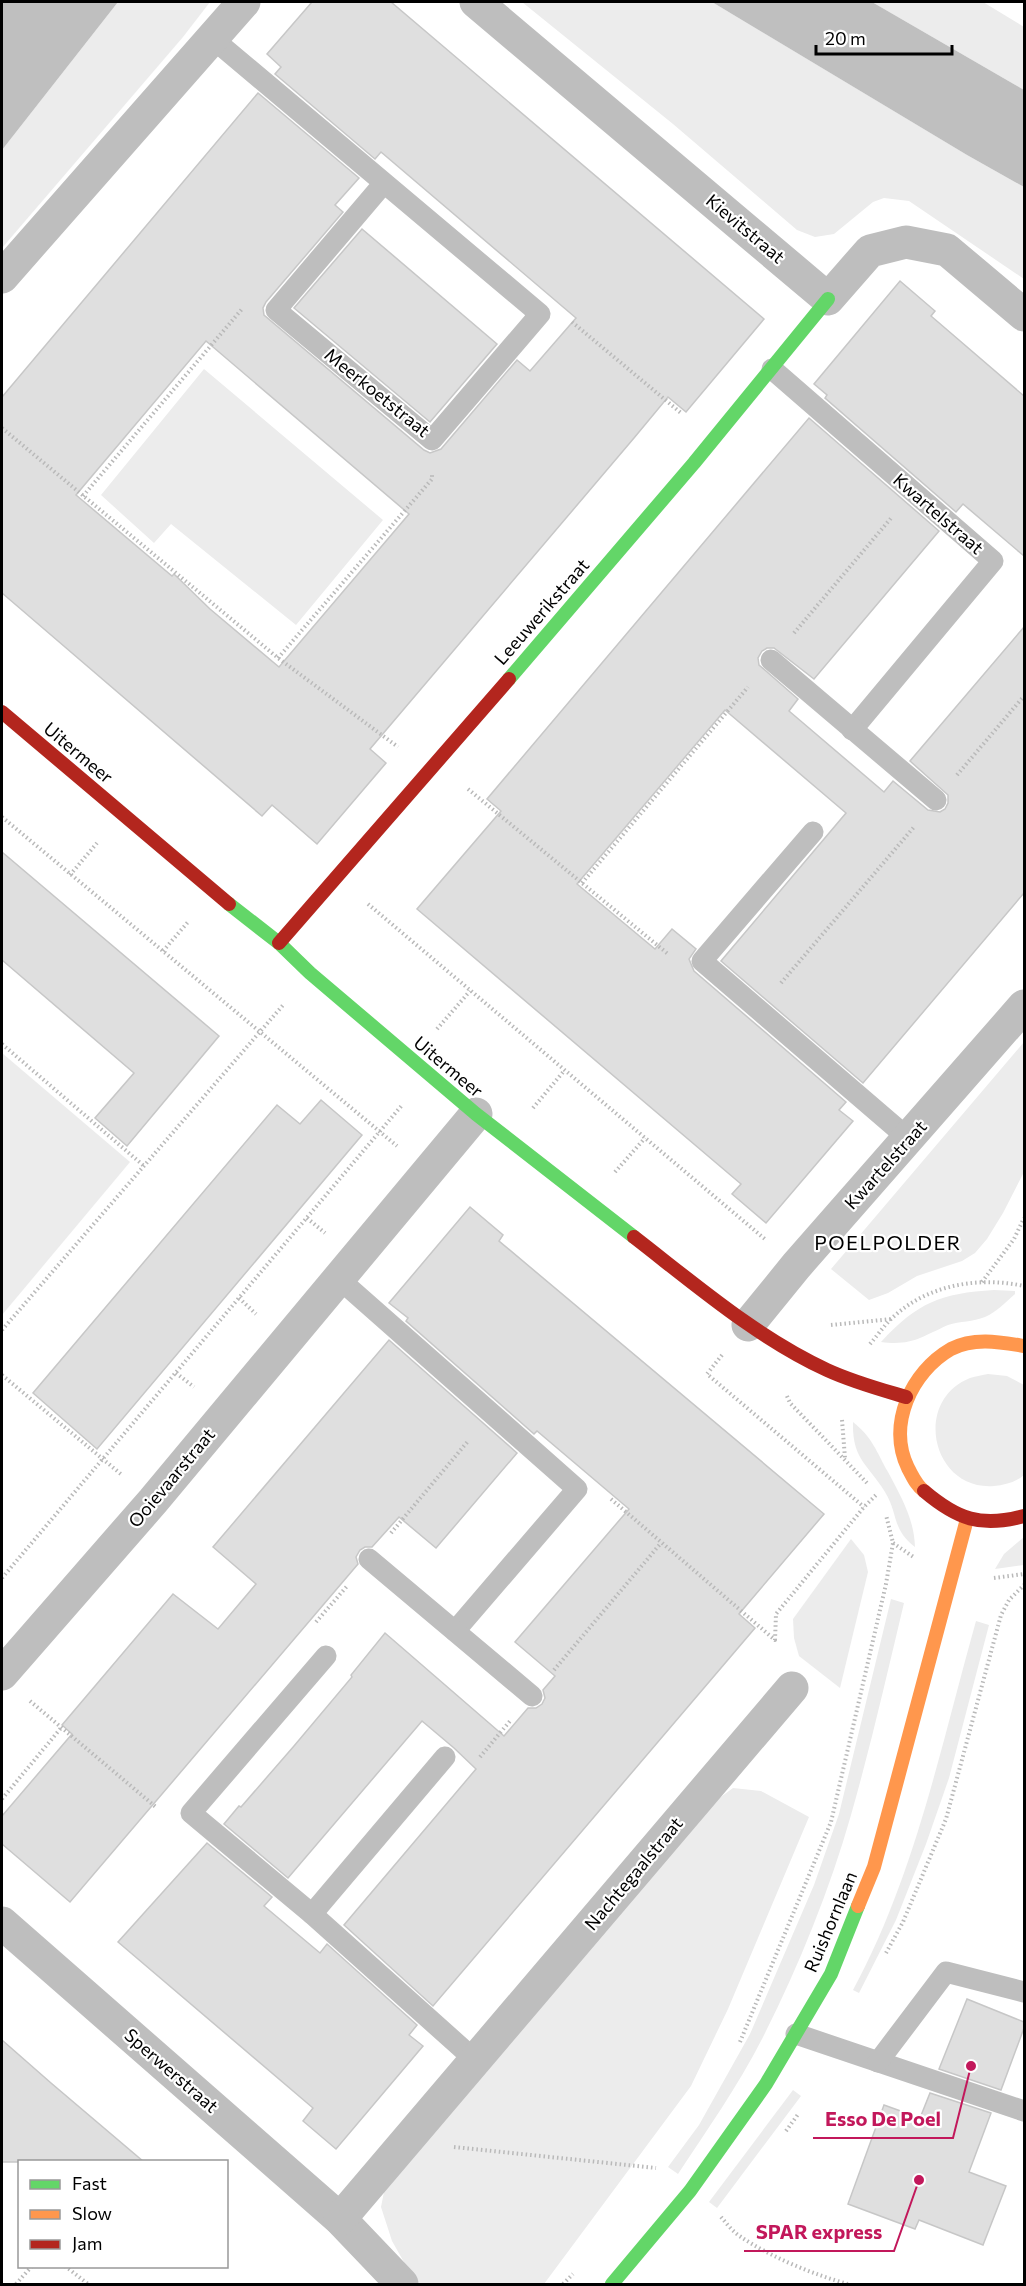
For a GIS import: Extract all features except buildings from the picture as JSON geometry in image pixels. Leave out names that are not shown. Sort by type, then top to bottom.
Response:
[{"type":"street","points":[[2,277],[244,2]]},
{"type":"street","name":"Kievitstraat","points":[[476,2],[828,299]]},
{"type":"street","points":[[828,299],[870,251],[906,242],[947,250],[1024,315]]},
{"type":"street","name":"Leeuwerikstraat","points":[[279,943],[713,440],[828,299]]},
{"type":"street","name":"Uitermeer","points":[[2,712],[213,891],[279,943],[310,974],[476,1114],[748,1325],[833,1373],[906,1397]]},
{"type":"street","name":"Kwartelstraat","points":[[748,1325],[796,1266],[1024,1006]]},
{"type":"street","name":"Ooievaarstraat","points":[[4,1666],[153,1501],[476,1114]]},
{"type":"street","points":[[1024,1346],[1005,1341],[981,1340],[957,1346],[936,1358],[926,1366],[906,1397],[899,1426],[903,1457],[909,1471],[927,1496],[939,1505],[967,1519],[997,1522],[1024,1516]]},
{"type":"street","name":"Ruishornlaan","points":[[612,2284],[690,2191],[766,2084],[831,1974],[874,1867],[967,1519]]},
{"type":"street","name":"Nachtegaalstraat","points":[[340,2219],[792,1688]]},
{"type":"street","name":"Sperwerstraat","points":[[2,1923],[340,2219],[402,2284]]},
{"type":"lane","points":[[212,38],[540,314]]},
{"type":"lane","points":[[276,310],[384,183]]},
{"type":"lane","name":"Meerkoetstraat","points":[[276,310],[432,440],[540,314]]},
{"type":"lane","name":"Kwartelstraat","points":[[772,369],[993,561],[852,730]]},
{"type":"lane","points":[[771,660],[936,800]]},
{"type":"lane","points":[[813,832],[702,961],[909,1139]]},
{"type":"lane","points":[[338,1278],[577,1489],[455,1631]]},
{"type":"lane","points":[[369,1559],[531,1696]]},
{"type":"lane","points":[[326,1656],[190,1814],[312,1914],[475,2060]]},
{"type":"lane","points":[[312,1914],[445,1757]]},
{"type":"lane","points":[[878,2062],[946,1972],[1024,1992]]},
{"type":"lane","points":[[796,2034],[1024,2111]]},
{"type":"path","points":[[83,496],[244,307],[276,310]]},
{"type":"path","points":[[540,314],[567,317],[713,440]]},
{"type":"path","points":[[2,428],[278,658],[433,767],[684,967],[702,961]]},
{"type":"path","points":[[278,658],[432,479],[432,440]]},
{"type":"path","points":[[759,1009],[1024,696]]},
{"type":"path","points":[[2,817],[428,1172]]},
{"type":"path","points":[[336,877],[796,1266]]},
{"type":"path","points":[[2,1330],[310,974]]},
{"type":"path","points":[[410,1058],[470,991]]},
{"type":"path","points":[[2,1044],[144,1166]]},
{"type":"path","points":[[507,1138],[564,1071]]},
{"type":"path","points":[[2,1578],[429,1074]]},
{"type":"path","points":[[982,1282],[1014,1239],[1024,1218]]},
{"type":"path","points":[[892,1319],[911,1304],[933,1292],[958,1285],[1009,1282],[1024,1286]]},
{"type":"path","points":[[748,1325],[707,1374],[864,1507]]},
{"type":"path","points":[[2,1375],[153,1501]]},
{"type":"path","points":[[845,1458],[880,1502]]},
{"type":"path","points":[[577,1489],[600,1490],[775,1640],[776,1614],[876,1495]]},
{"type":"path","name":"Ruishornlaan","points":[[737,2051],[831,1822],[893,1543],[884,1509]]},
{"type":"path","points":[[445,1757],[471,1768],[661,1543]]},
{"type":"path","points":[[27,1699],[172,1821],[190,1814]]},
{"type":"path","points":[[2,1799],[61,1728]]},
{"type":"path","points":[[654,2178],[661,2169]]},
{"type":"path","points":[[564,2284],[579,2267]]},
{"type":"path","points":[[16,2284],[30,2268]]},
{"type":"path","points":[[68,2268],[88,2284]]},
{"type":"shaded area","points":[[2,2],[118,2],[2,150]]},
{"type":"shaded area","points":[[118,2],[210,2],[183,37],[2,248],[2,150]]},
{"type":"shaded area","points":[[522,2],[712,2],[1024,187],[1024,279],[909,201],[884,198],[873,202],[834,234],[815,237],[797,230],[673,124]]},
{"type":"shaded area","points":[[712,2],[872,2],[1024,90],[1024,187],[967,155]]},
{"type":"shaded area","points":[[872,2],[983,2],[1024,27],[1024,90]]},
{"type":"shaded area","points":[[204,369],[383,520],[296,625],[171,524],[154,543],[101,495]]},
{"type":"shaded area","points":[[1024,1042],[1024,1172],[1003,1213],[987,1239],[975,1253],[962,1261],[917,1276],[888,1293],[869,1300],[831,1269]]},
{"type":"shaded area","points":[[2,1053],[130,1162],[2,1315]]},
{"type":"shaded area","points":[[994,1290],[1015,1291],[1015,1294],[985,1317],[948,1325],[909,1342],[881,1342],[906,1318],[931,1302],[959,1294]]},
{"type":"shaded area","points":[[988,1374],[1007,1376],[1024,1385],[1024,1475],[1010,1483],[994,1486],[973,1484],[956,1474],[944,1460],[937,1442],[936,1424],[941,1405],[952,1389],[970,1378]]},
{"type":"shaded area","points":[[853,1422],[873,1445],[902,1499],[912,1527],[915,1547],[902,1534],[885,1492],[858,1453],[853,1435]]},
{"type":"shaded area","points":[[1024,1537],[1024,1565],[995,1569],[1004,1554]]},
{"type":"shaded area","points":[[851,1539],[864,1555],[868,1572],[840,1688],[799,1656],[794,1638],[793,1619]]},
{"type":"shaded area","points":[[891,1599],[904,1603],[858,1789],[823,1901],[788,1985],[753,2056],[733,2091],[678,2174],[668,2167],[699,2125],[750,2034],[814,1885],[839,1814]]},
{"type":"shaded area","points":[[976,1621],[989,1625],[949,1778],[896,1920],[859,1993],[853,1990],[875,1946],[893,1902],[925,1809]]},
{"type":"shaded area","points":[[733,1788],[761,1791],[809,1817],[728,2009],[691,2086],[544,2284],[411,2284],[413,2278],[392,2241],[381,2207],[386,2182],[695,1816]]},
{"type":"shaded area","points":[[793,2090],[801,2096],[717,2208],[709,2202]]},
{"type":"traffic: fast","points":[[509,679],[694,463],[828,299]]},
{"type":"traffic: fast","points":[[229,904],[279,943],[310,973],[476,1114],[634,1237]]},
{"type":"traffic: fast","points":[[612,2284],[690,2191],[766,2084],[831,1974],[858,1906]]},
{"type":"traffic: slow","points":[[924,1491],[908,1468],[902,1451],[900,1434],[902,1418],[914,1385],[937,1359],[960,1345],[987,1342],[1024,1346]]},
{"type":"traffic: slow","points":[[858,1906],[874,1867],[967,1519]]},
{"type":"traffic: jam","points":[[279,943],[509,679]]},
{"type":"traffic: jam","points":[[2,712],[229,904]]},
{"type":"traffic: jam","points":[[634,1237],[727,1309],[801,1357],[837,1374],[906,1397]]},
{"type":"traffic: jam","points":[[924,1491],[936,1501],[970,1518],[995,1521],[1024,1516]]},
{"type":"place","name":"Esso De Poel","points":[[971,2066]]},
{"type":"place","name":"SPAR express","points":[[919,2180]]},
{"type":"district","name":"POELPOLDER","points":[[888,1243]]}]
